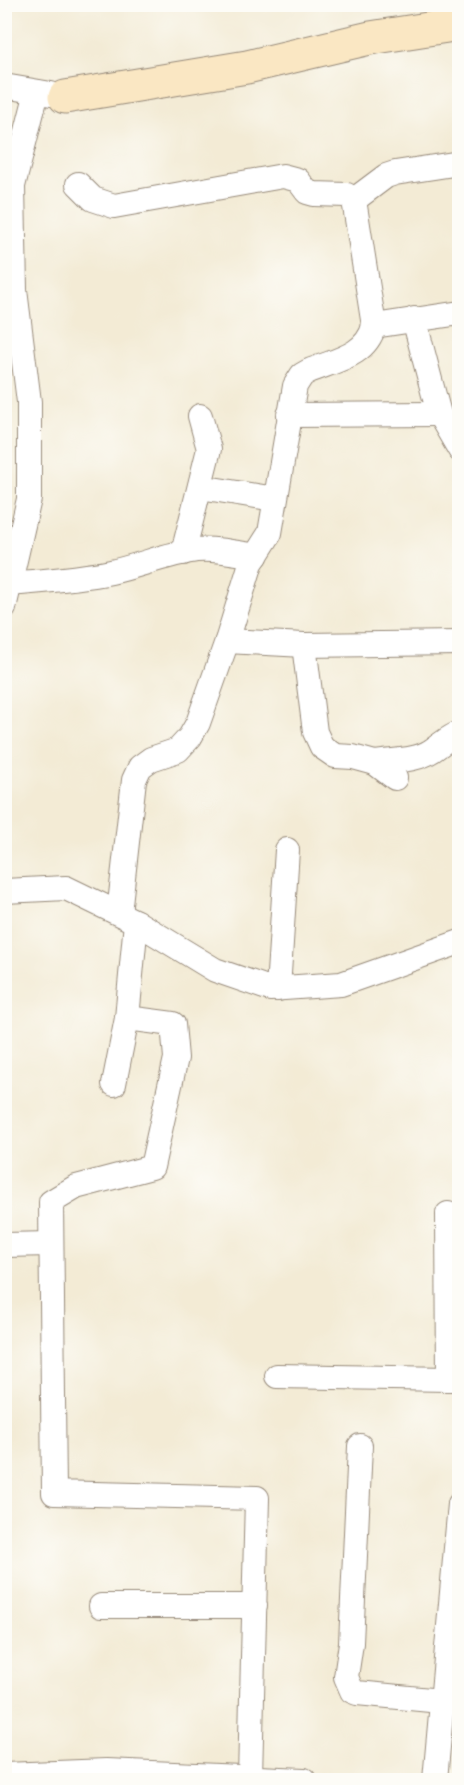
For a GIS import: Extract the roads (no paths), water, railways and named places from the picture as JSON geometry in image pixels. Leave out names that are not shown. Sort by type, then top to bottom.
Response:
[{"type":"street","points":[[4,86],[51,94],[247,68],[370,38],[459,24]]},
{"type":"street","points":[[4,608],[30,499],[29,402],[15,290],[9,188],[51,94]]},
{"type":"street","points":[[354,200],[386,176],[459,163]]},
{"type":"street","points":[[78,184],[93,199],[114,206],[283,176],[298,180],[307,192],[347,195],[354,200],[374,326],[365,346],[357,352],[309,371],[302,375],[295,386],[270,533],[251,563],[198,723],[190,737],[178,750],[151,759],[140,767],[134,780],[127,918],[127,1018],[114,1084]]},
{"type":"street","points":[[374,326],[459,312]]},
{"type":"street","points":[[414,319],[439,414],[459,450]]},
{"type":"street","points":[[289,415],[439,414]]},
{"type":"street","points":[[183,553],[209,449],[200,416]]},
{"type":"street","points":[[200,487],[276,499]]},
{"type":"street","points":[[9,584],[87,576],[196,550],[256,556]]},
{"type":"street","points":[[226,641],[303,645],[459,643]]},
{"type":"street","points":[[303,645],[315,732],[322,747],[335,756],[353,757],[375,763],[395,778]]},
{"type":"street","points":[[375,763],[418,757],[459,733]]},
{"type":"street","points":[[278,989],[287,850]]},
{"type":"street","points":[[4,891],[66,888],[127,918],[215,970],[270,989],[341,984],[459,942]]},
{"type":"street","points":[[127,1018],[173,1024],[176,1058],[152,1167],[76,1187],[51,1202],[54,1493],[257,1498],[250,1777]]},
{"type":"street","points":[[277,1376],[454,1379],[448,1214]]},
{"type":"street","points":[[4,1245],[51,1244]]},
{"type":"street","points":[[360,1446],[351,1643],[346,1677],[352,1690],[357,1693],[441,1701]]},
{"type":"street","points":[[435,1780],[441,1701],[454,1627],[459,1504]]},
{"type":"street","points":[[101,1606],[255,1606]]},
{"type":"street","points":[[4,1775],[250,1777],[304,1780]]}]
